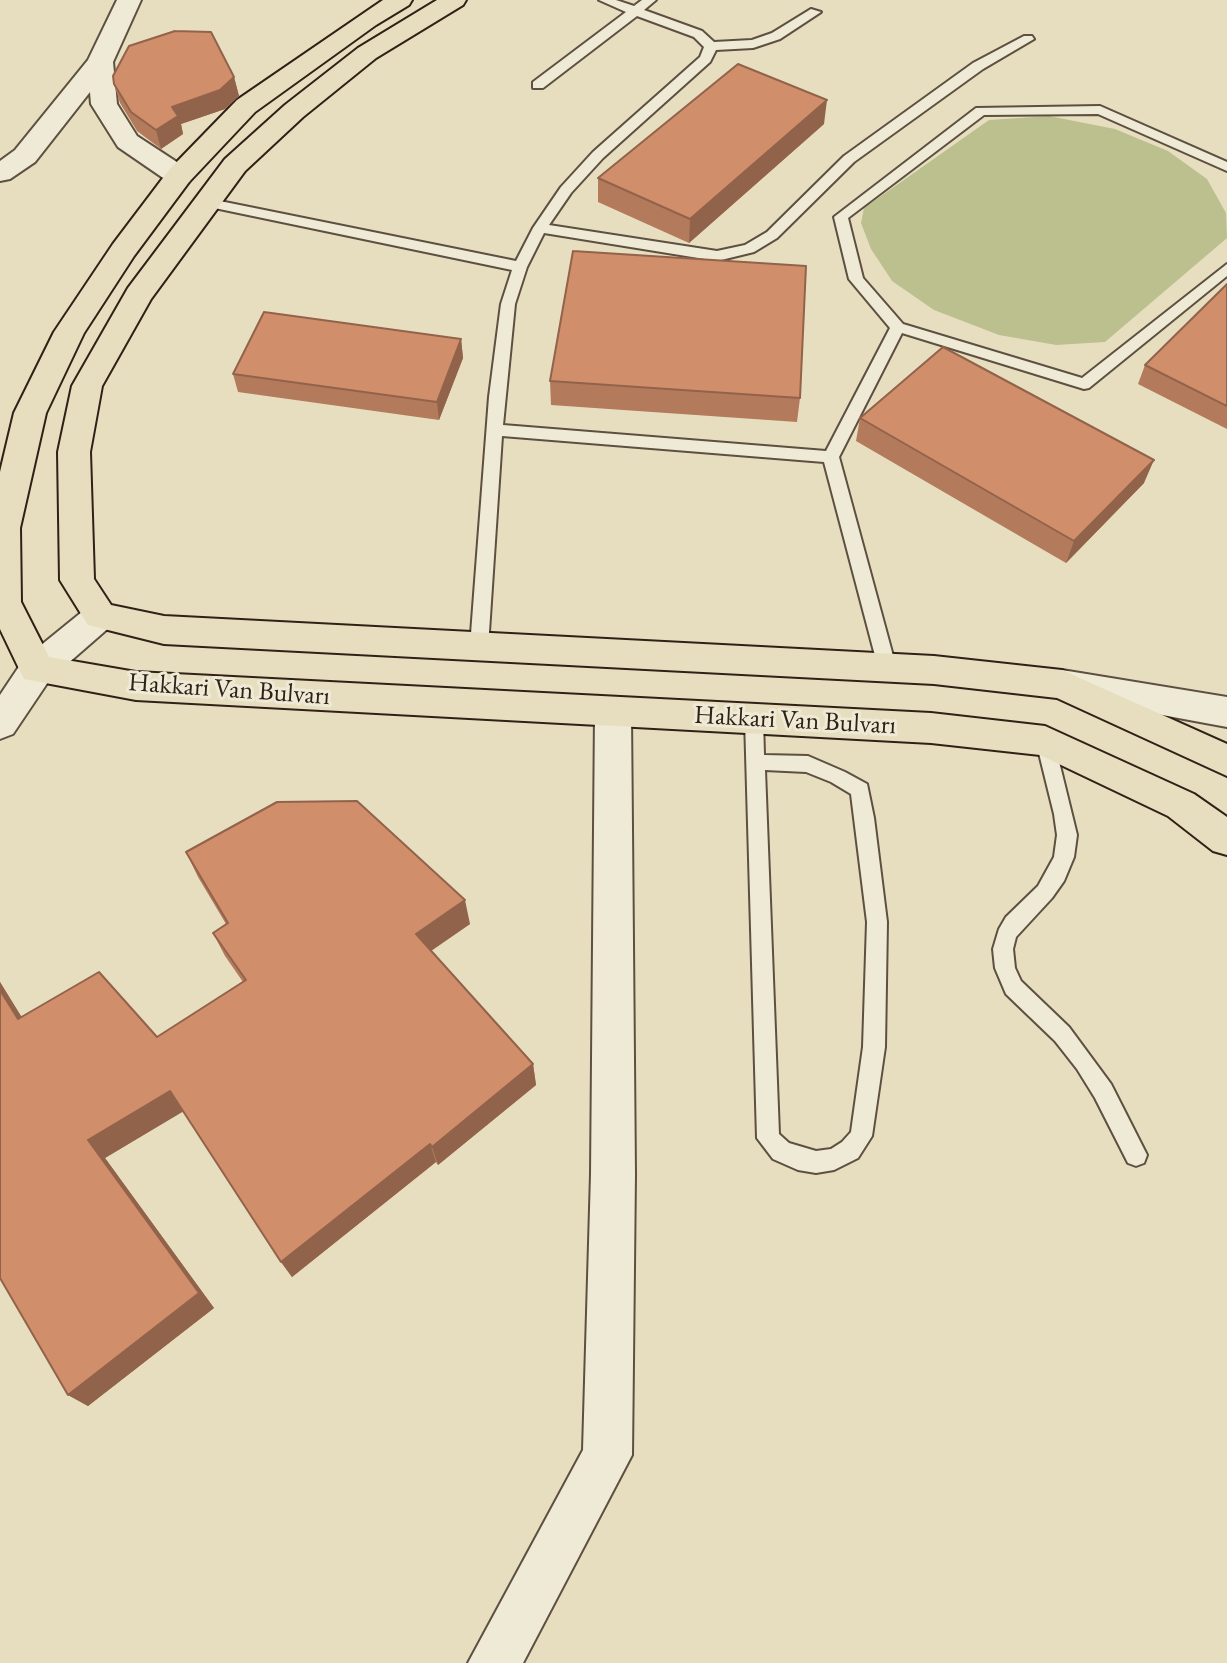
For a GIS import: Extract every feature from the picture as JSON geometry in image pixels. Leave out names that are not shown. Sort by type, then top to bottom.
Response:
[{"type":"main road","points":[[37,669],[4,601],[4,528],[30,413],[69,332],[123,250],[179,176],[246,106],[400,0]]},
{"type":"main road","points":[[454,0],[366,53],[304,102],[235,165],[138,295],[88,386],[74,452],[77,580],[100,616],[164,630],[887,667],[1062,684],[1227,761]]},
{"type":"main road","name":"Hakkari Van Bulvarı","points":[[37,669],[136,686],[932,728],[1045,741],[1181,805],[1227,839]]},
{"type":"street","points":[[0,173],[25,156],[100,62],[129,0]]},
{"type":"street","points":[[100,62],[104,104],[127,141],[179,176]]},
{"type":"street","points":[[3,716],[37,669],[100,616]]},
{"type":"street","points":[[1062,684],[1227,712]]},
{"type":"street","points":[[494,1663],[607,1455],[613,1174],[613,713]]},
{"type":"lane","points":[[605,0],[698,34],[711,46]]},
{"type":"lane","points":[[538,85],[650,0]]},
{"type":"lane","points":[[711,46],[732,46],[764,40],[776,36],[815,12]]},
{"type":"lane","points":[[540,228],[717,256],[749,249],[772,236],[813,192],[849,159],[978,66],[1028,39]]},
{"type":"lane","points":[[479,647],[495,430],[508,304],[520,267],[540,228],[566,190],[598,155],[706,59],[711,46]]},
{"type":"lane","points":[[1227,167],[1100,110],[981,111],[841,217],[856,279],[898,327],[1084,384],[1227,269]]},
{"type":"lane","points":[[205,202],[520,267]]},
{"type":"lane","points":[[887,667],[831,457],[898,327]]},
{"type":"lane","points":[[495,430],[831,457]]},
{"type":"lane","points":[[754,719],[755,762],[768,1138],[781,1151],[798,1159],[816,1162],[834,1158],[850,1150],[861,1136],[874,1047],[877,922],[860,790],[808,764],[755,762]]},
{"type":"lane","points":[[1045,741],[1064,814],[1064,857],[1057,875],[1045,892],[1013,923],[1006,935],[1003,949],[1004,968],[1013,987],[1062,1034],[1084,1062],[1115,1111],[1136,1155]]},
{"type":"green space","points":[[1049,116],[1115,129],[1168,151],[1207,179],[1226,213],[1227,238],[1105,342],[1056,345],[999,335],[934,310],[892,281],[871,249],[861,223],[864,208],[989,120]]},
{"type":"building","points":[[175,31],[211,32],[234,77],[220,90],[172,107],[178,116],[156,130],[131,112],[114,84],[113,76],[129,46]]},
{"type":"building","points":[[738,64],[827,100],[690,219],[598,178]]},
{"type":"building","points":[[573,251],[806,266],[800,398],[550,381]]},
{"type":"building","points":[[1227,284],[1227,406],[1145,365]]},
{"type":"building","points":[[264,312],[461,339],[437,402],[233,374]]},
{"type":"building","points":[[943,347],[1154,460],[1074,541],[860,418]]},
{"type":"building","points":[[357,801],[465,900],[416,934],[533,1064],[432,1147],[430,1144],[281,1262],[170,1091],[88,1140],[199,1293],[68,1395],[0,1278],[0,990],[18,1019],[99,972],[157,1037],[246,980],[213,933],[228,923],[186,852],[277,802]]}]
